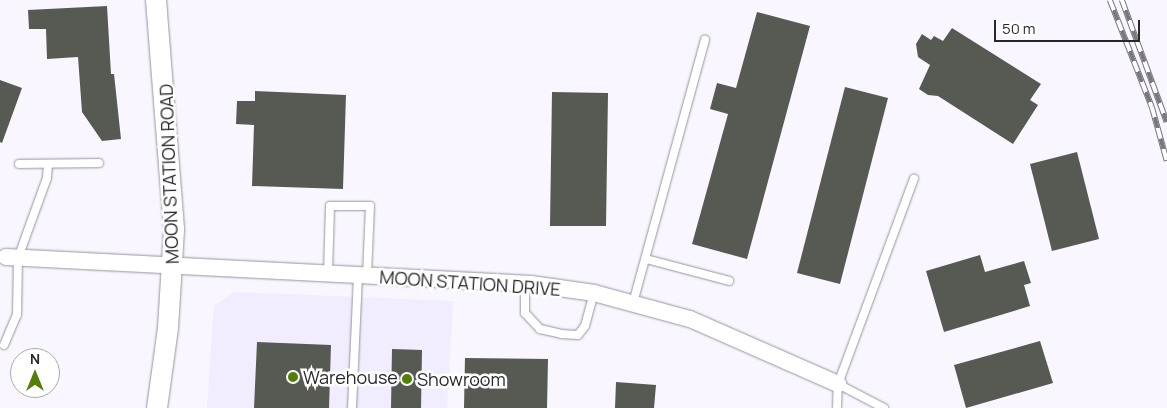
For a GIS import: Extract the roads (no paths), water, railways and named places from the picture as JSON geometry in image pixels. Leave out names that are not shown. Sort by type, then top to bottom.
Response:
[{"type":"street","name":"MOON STATION ROAD","points":[[156,0],[170,139],[173,267],[156,408]]},
{"type":"street","name":"MOON STATION DRIVE","points":[[6,256],[173,267],[525,283],[594,294],[690,319],[838,384]]},
{"type":"lane","points":[[633,303],[705,40]]},
{"type":"lane","points":[[19,164],[99,163]]},
{"type":"lane","points":[[4,345],[16,315],[6,256],[47,178],[48,165]]},
{"type":"lane","points":[[837,408],[838,384],[914,179]]},
{"type":"lane","points":[[328,274],[330,206],[370,206],[352,408]]},
{"type":"lane","points":[[646,259],[729,281]]},
{"type":"lane","points":[[525,283],[525,313],[540,329],[561,334],[578,335],[585,326],[594,294]]},
{"type":"lane","points":[[838,384],[884,408]]},
{"type":"railway","points":[[1110,0],[1152,107],[1167,161]]},
{"type":"railway","points":[[1122,0],[1167,122]]},
{"type":"place","name":"Warehouse","points":[[293,377]]},
{"type":"place","name":"Showroom","points":[[407,379]]}]
